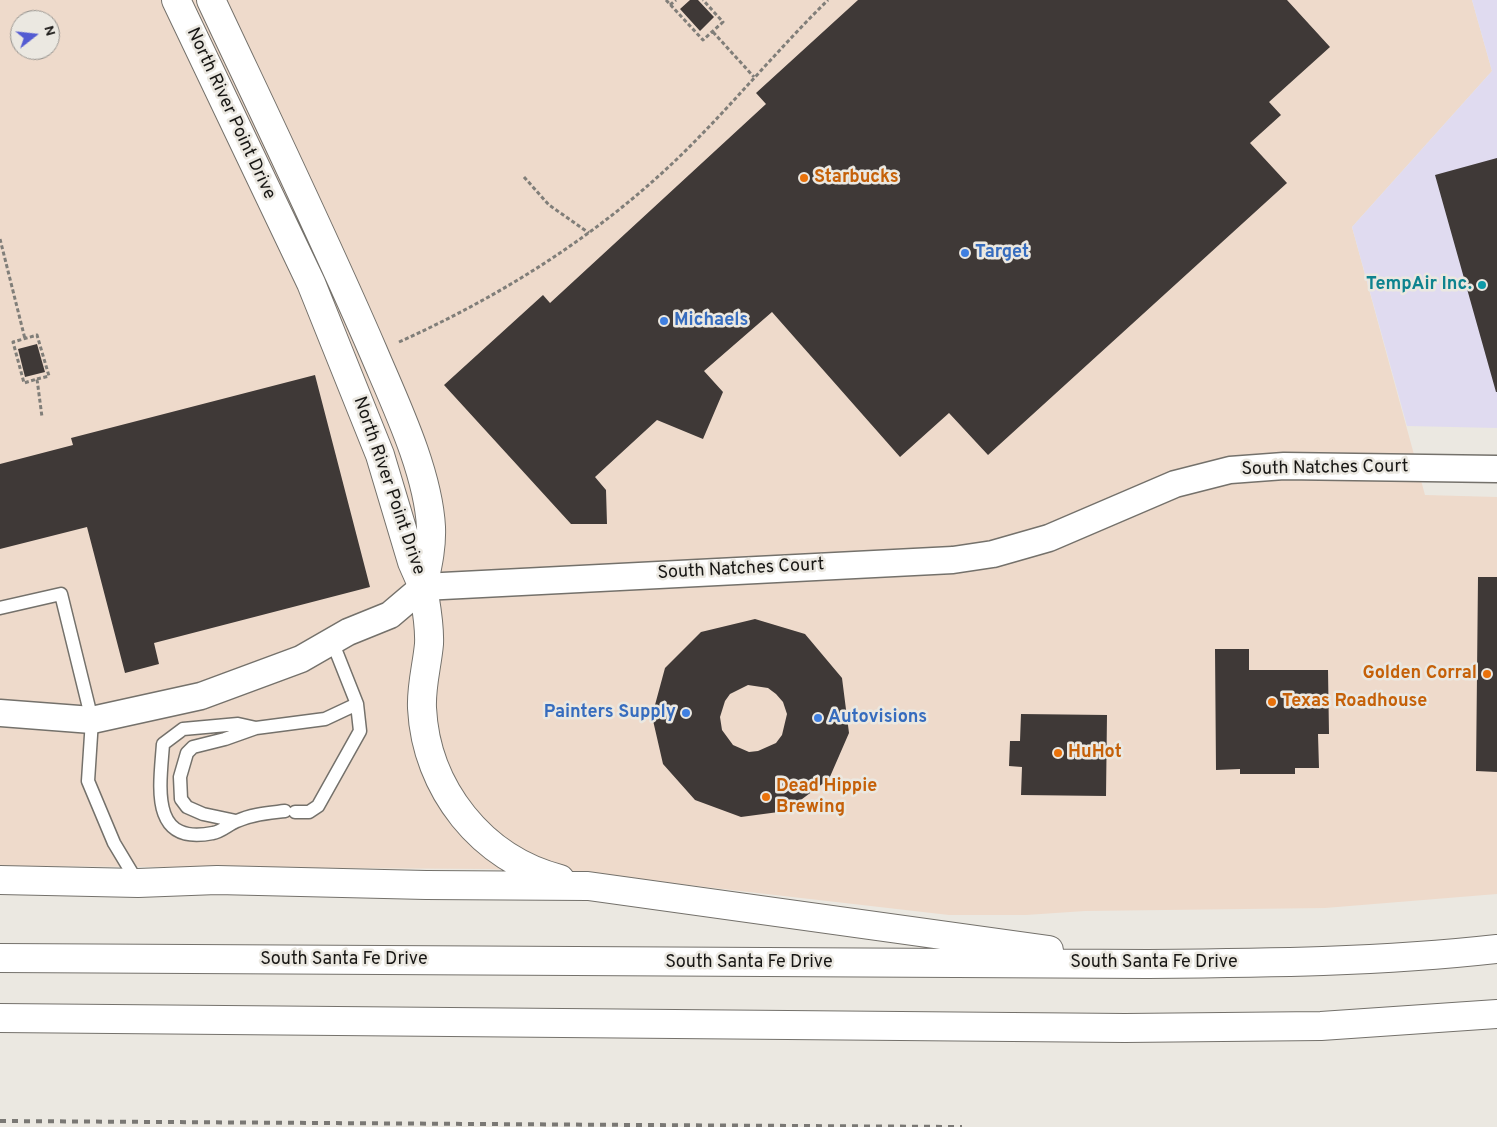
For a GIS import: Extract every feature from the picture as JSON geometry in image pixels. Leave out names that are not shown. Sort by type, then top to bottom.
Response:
[{"type":"main road","name":"North River Point Drive","points":[[176,0],[310,283],[380,455],[412,562],[423,587]]},
{"type":"main road","name":"North River Point Drive","points":[[211,0],[335,265],[403,422],[420,472],[431,527],[431,549],[423,587]]},
{"type":"main road","points":[[423,587],[428,617],[429,644],[422,680],[422,708],[426,738],[446,795],[463,818],[488,842],[515,862],[542,874],[588,886],[1148,964]]},
{"type":"main road","points":[[0,880],[138,882],[217,880],[426,886],[588,886]]},
{"type":"main road","name":"South Santa Fe Drive","points":[[0,958],[1148,964],[1306,962],[1422,956],[1497,949]]},
{"type":"main road","points":[[1321,1026],[1497,1014]]},
{"type":"main road","points":[[0,1018],[1115,1028],[1497,1023]]},
{"type":"street","name":"South Natches Court","points":[[423,587],[954,560],[993,554],[1049,538],[1175,484],[1230,470],[1284,466],[1497,469]]},
{"type":"street","points":[[1,709],[92,720],[201,696],[301,659],[332,641],[390,615],[423,587]]},
{"type":"lane","points":[[0,608],[60,594],[92,720],[88,781],[114,843],[138,882]]},
{"type":"lane","points":[[256,728],[238,724],[183,729],[163,744],[160,779],[162,814],[170,825],[182,834],[214,833],[252,815],[310,812],[318,806],[360,731],[357,704],[332,641]]},
{"type":"lane","points":[[236,821],[203,814],[187,808],[181,799],[180,777],[186,753],[194,746],[225,739],[256,728],[326,719],[357,704]]},
{"type":"path","points":[[666,0],[703,40],[723,22],[703,0]]},
{"type":"path","points":[[670,5],[676,0]]},
{"type":"path","points":[[399,342],[508,287],[589,233],[632,199],[678,158],[828,0]]},
{"type":"path","points":[[713,32],[754,78]]},
{"type":"path","points":[[524,177],[549,205],[589,233]]},
{"type":"path","points":[[0,239],[25,339]]},
{"type":"path","points":[[38,335],[49,376],[24,383],[13,342],[25,339],[38,335]]},
{"type":"path","points":[[36,379],[42,417]]},
{"type":"shaded area","points":[[0,0],[1472,0],[1492,71],[1352,227],[1425,495],[1497,497],[1497,894],[1325,908],[949,915],[601,875],[490,869],[0,866]]},
{"type":"shaded area","points":[[1472,0],[1497,0],[1497,428],[1407,426],[1352,227],[1492,71]]},
{"type":"building","points":[[690,0],[698,0],[714,17],[700,31],[680,9]]},
{"type":"building","name":"Target","points":[[858,0],[1287,0],[1330,47],[1269,102],[1281,115],[1250,143],[1287,183],[988,455],[949,413],[900,457],[772,312],[704,371],[723,392],[703,439],[657,420],[595,477],[606,490],[607,524],[571,524],[444,385],[543,295],[550,303],[766,104],[756,93]]},
{"type":"building","name":"TempAir Inc.","points":[[1497,158],[1497,392],[1496,392],[1435,175]]},
{"type":"building","points":[[37,344],[45,372],[25,377],[18,349]]},
{"type":"building","points":[[315,375],[370,587],[154,643],[159,664],[125,673],[87,527],[0,549],[0,464],[73,445],[71,438]]},
{"type":"building","name":"Golden Corral","points":[[1478,577],[1497,577],[1497,772],[1476,771]]},
{"type":"building","points":[[755,619],[805,634],[842,678],[849,733],[829,779],[786,811],[741,817],[695,800],[663,764],[652,716],[665,668],[701,632]],"holes":[[[748,685],[768,688],[783,702],[787,714],[782,735],[776,743],[758,751],[749,752],[733,745],[722,730],[720,717],[725,701],[730,694]]]},
{"type":"building","name":"Texas Roadhouse","points":[[1215,649],[1249,649],[1249,670],[1328,670],[1329,734],[1318,734],[1319,768],[1295,768],[1295,774],[1240,774],[1240,769],[1216,770]]},
{"type":"building","name":"HuHot","points":[[1021,714],[1107,715],[1106,796],[1021,795],[1022,767],[1009,766],[1010,741],[1020,741]]},
{"type":"railway","points":[[0,1121],[962,1127]]},
{"type":"place","name":"Starbucks","points":[[804,178]]},
{"type":"place","name":"Target","points":[[965,253]]},
{"type":"place","name":"TempAir Inc.","points":[[1482,285]]},
{"type":"place","name":"Michaels","points":[[664,321]]},
{"type":"place","name":"Golden Corral","points":[[1487,674]]},
{"type":"place","name":"Texas Roadhouse","points":[[1272,702]]},
{"type":"place","name":"Painters Supply","points":[[686,713]]},
{"type":"place","name":"Autovisions","points":[[818,718]]},
{"type":"place","name":"HuHot","points":[[1058,753]]},
{"type":"place","name":"Dead Hippie Brewing","points":[[766,797]]}]
